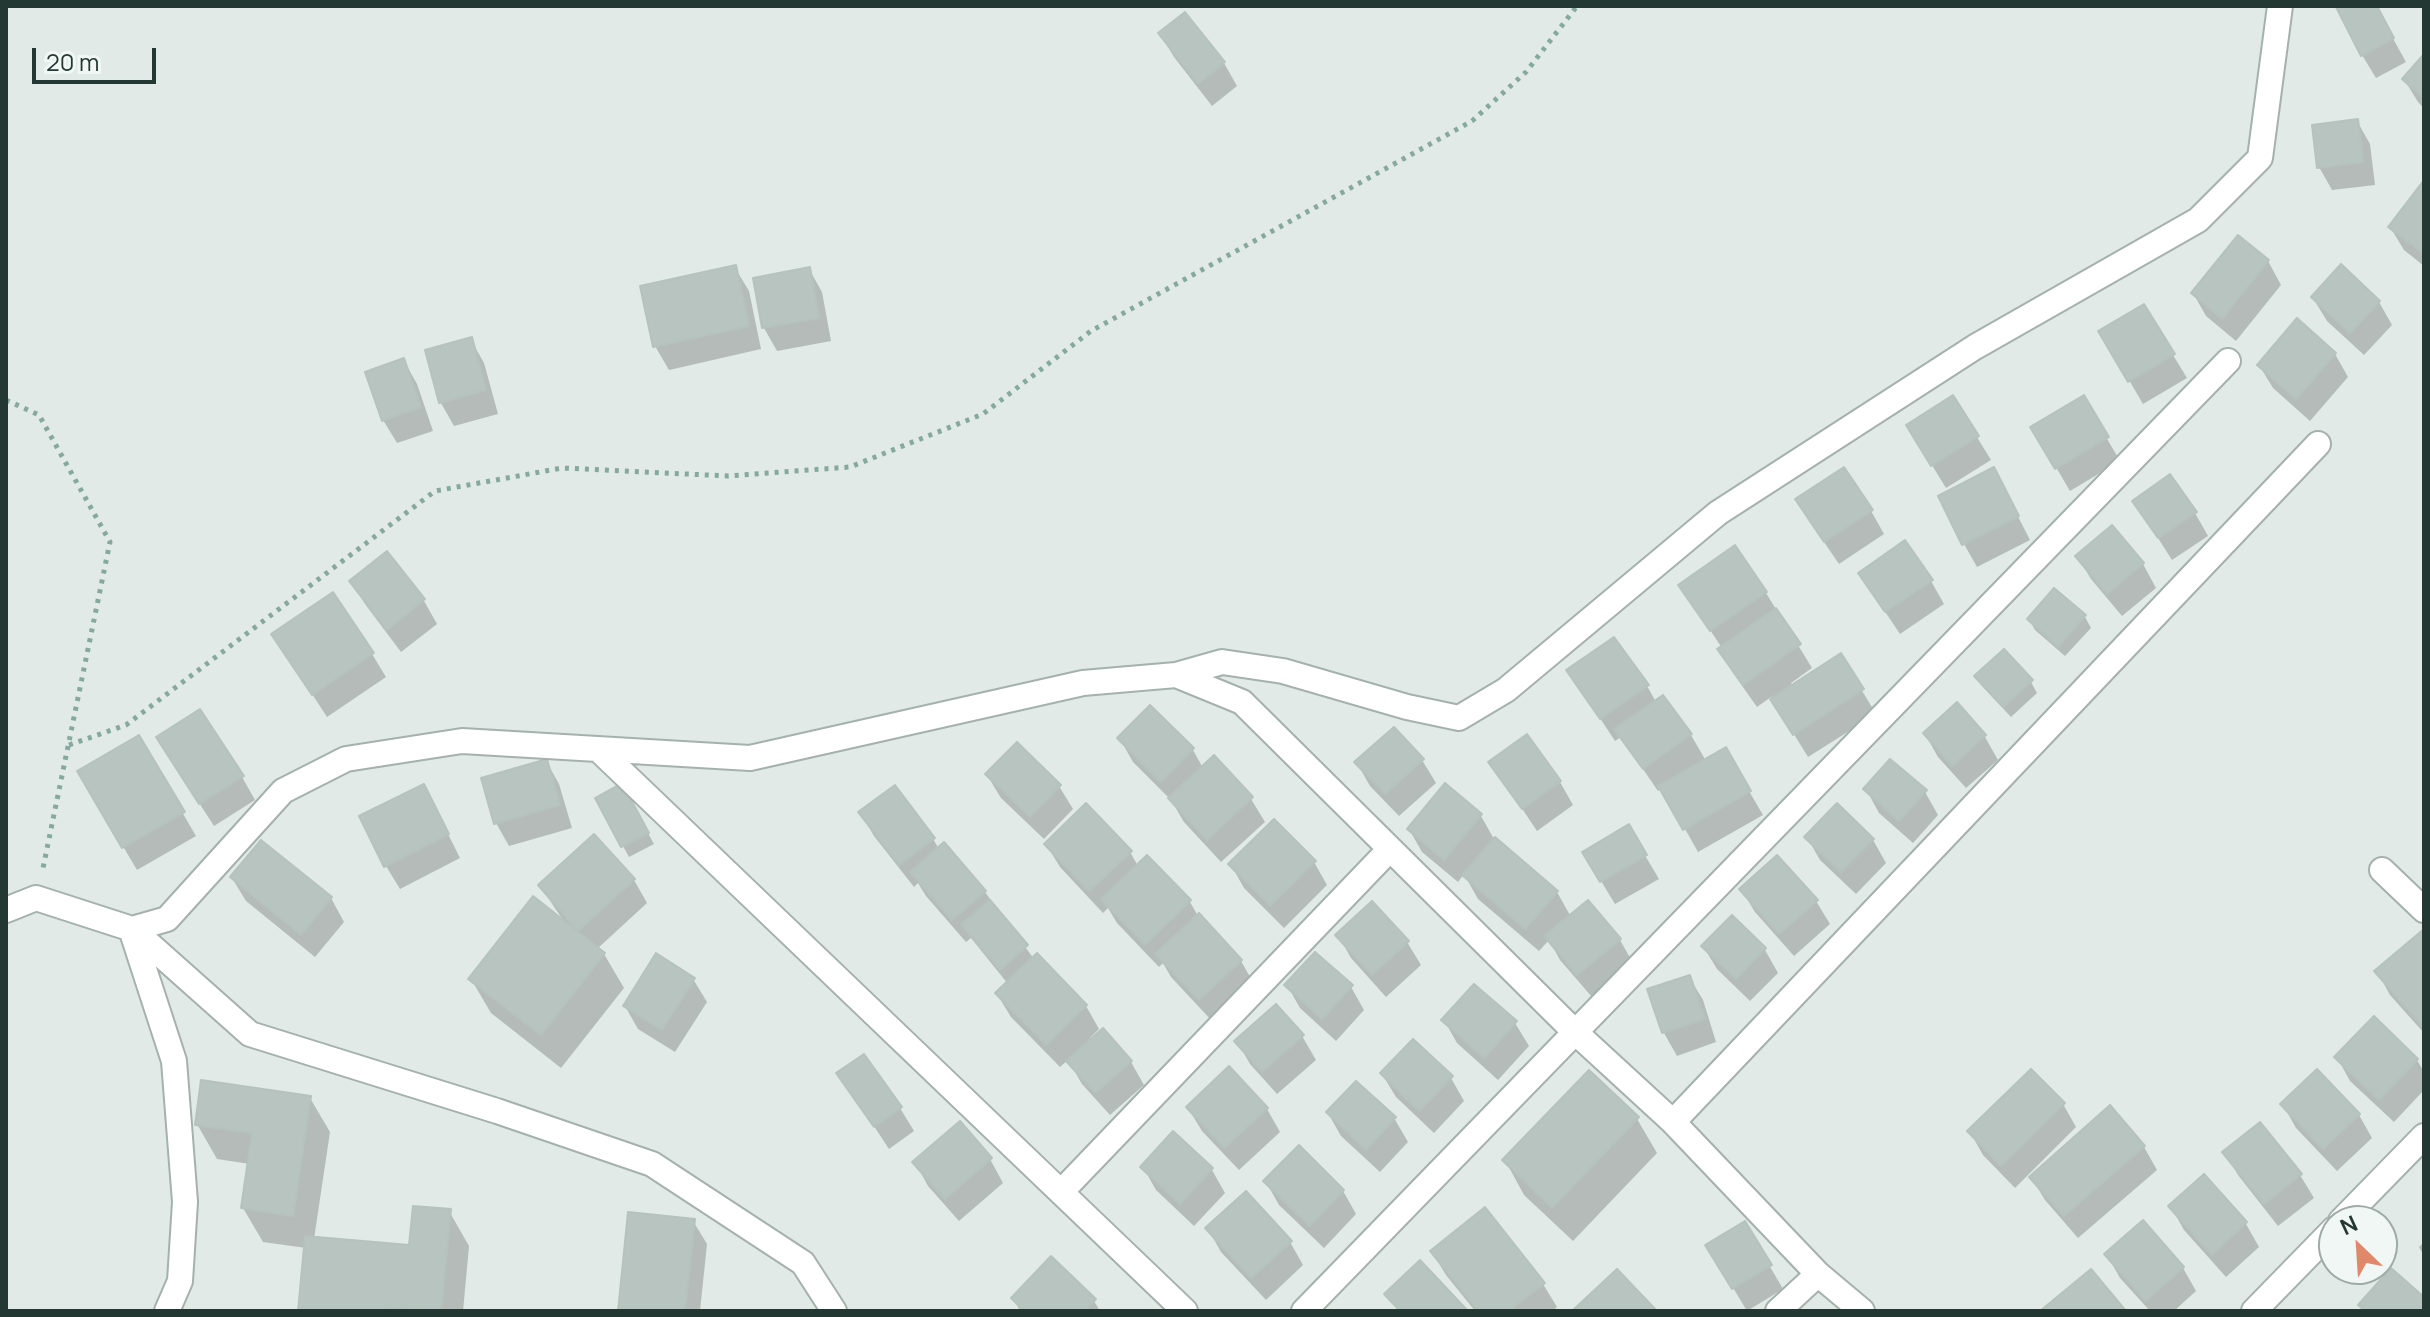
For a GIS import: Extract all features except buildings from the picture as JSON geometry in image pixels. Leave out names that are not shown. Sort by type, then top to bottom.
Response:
[{"type":"street","points":[[132,929],[167,919],[283,791],[346,759],[462,741],[750,758],[1083,683],[1176,675],[1222,662],[1283,671],[1407,707],[1459,718],[1506,690],[1718,513],[1975,347],[2198,220],[2260,158],[2280,6]]},
{"type":"street","points":[[1304,1311],[2228,361]]},
{"type":"street","points":[[1673,1122],[2318,444]]},
{"type":"street","points":[[1176,675],[1242,702],[1575,1032],[1673,1122],[1818,1274],[1862,1311]]},
{"type":"street","points":[[600,751],[1185,1311]]},
{"type":"street","points":[[1061,1192],[1390,849]]},
{"type":"street","points":[[2382,870],[2424,910]]},
{"type":"street","points":[[6,910],[36,898],[132,929],[250,1034],[497,1111],[652,1164],[803,1263],[834,1311]]},
{"type":"street","points":[[132,929],[174,1061],[185,1202],[180,1281],[167,1311]]},
{"type":"street","points":[[2357,1205],[2424,1136]]},
{"type":"street","points":[[2254,1311],[2318,1245]]},
{"type":"street","points":[[1778,1311],[1818,1274]]},
{"type":"path","points":[[69,745],[126,725],[435,491],[562,468],[728,476],[850,467],[983,414],[1091,331],[1472,121],[1526,72],[1577,6]]},
{"type":"path","points":[[6,400],[39,415],[110,542],[36,898]]}]
